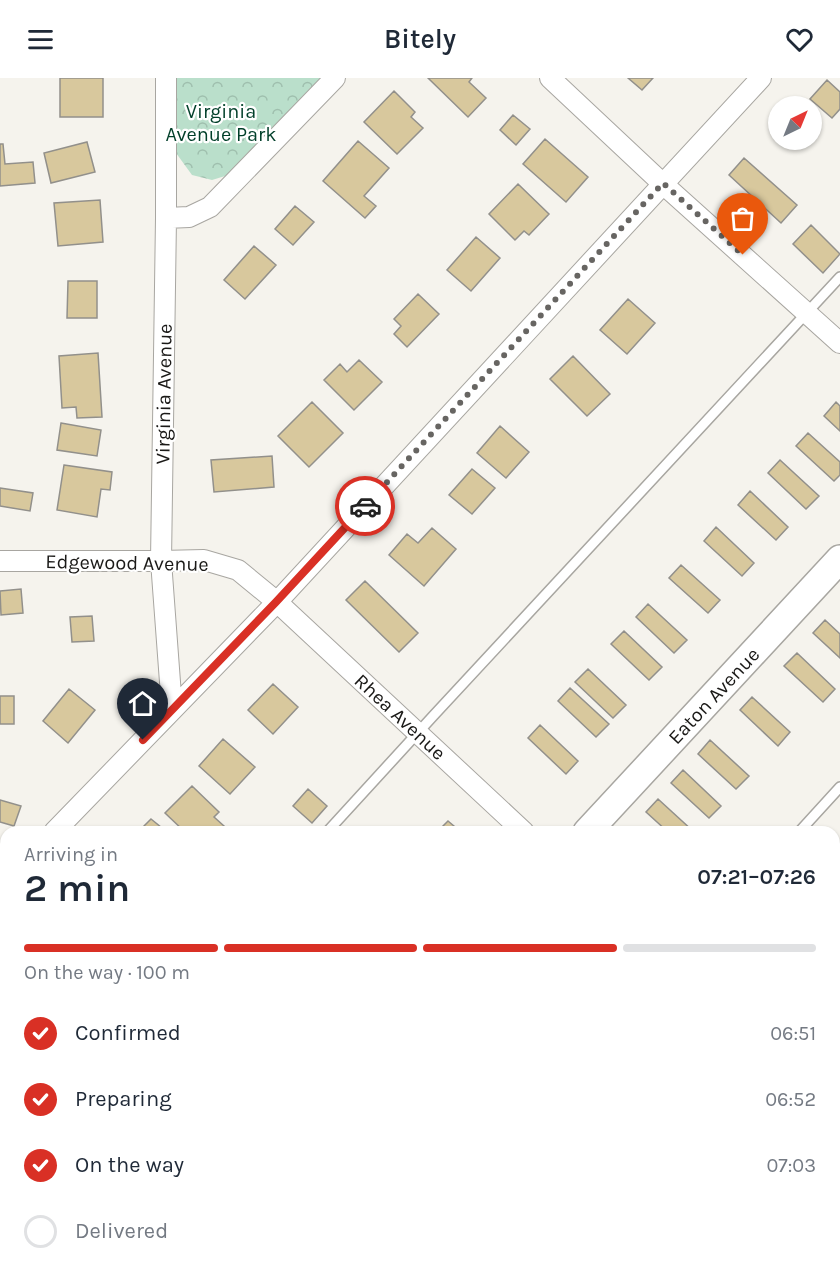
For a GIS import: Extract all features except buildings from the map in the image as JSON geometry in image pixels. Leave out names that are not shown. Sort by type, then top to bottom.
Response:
[{"type":"main road","name":"Eaton Avenue","points":[[593,826],[840,559]]},
{"type":"street","name":"Virginia Avenue","points":[[165,78],[166,218],[161,561],[172,709]]},
{"type":"street","points":[[166,218],[189,217],[210,207],[335,78]]},
{"type":"street","points":[[550,78],[840,342]]},
{"type":"street","points":[[60,826],[276,602],[762,78]]},
{"type":"street","name":"Edgewood Avenue","points":[[0,561],[204,560],[238,570],[276,602]]},
{"type":"street","name":"Rhea Avenue","points":[[276,602],[517,826]]},
{"type":"lane","points":[[333,826],[840,277]]},
{"type":"lane","points":[[804,826],[840,787]]},
{"type":"green space","name":"Virginia Avenue Park","points":[[176,78],[321,78],[235,173],[212,180],[192,175],[176,153]]},
{"type":"way so far","points":[[365,506],[663,183],[743,255]]},
{"type":"route","points":[[143,740],[365,506]]}]
